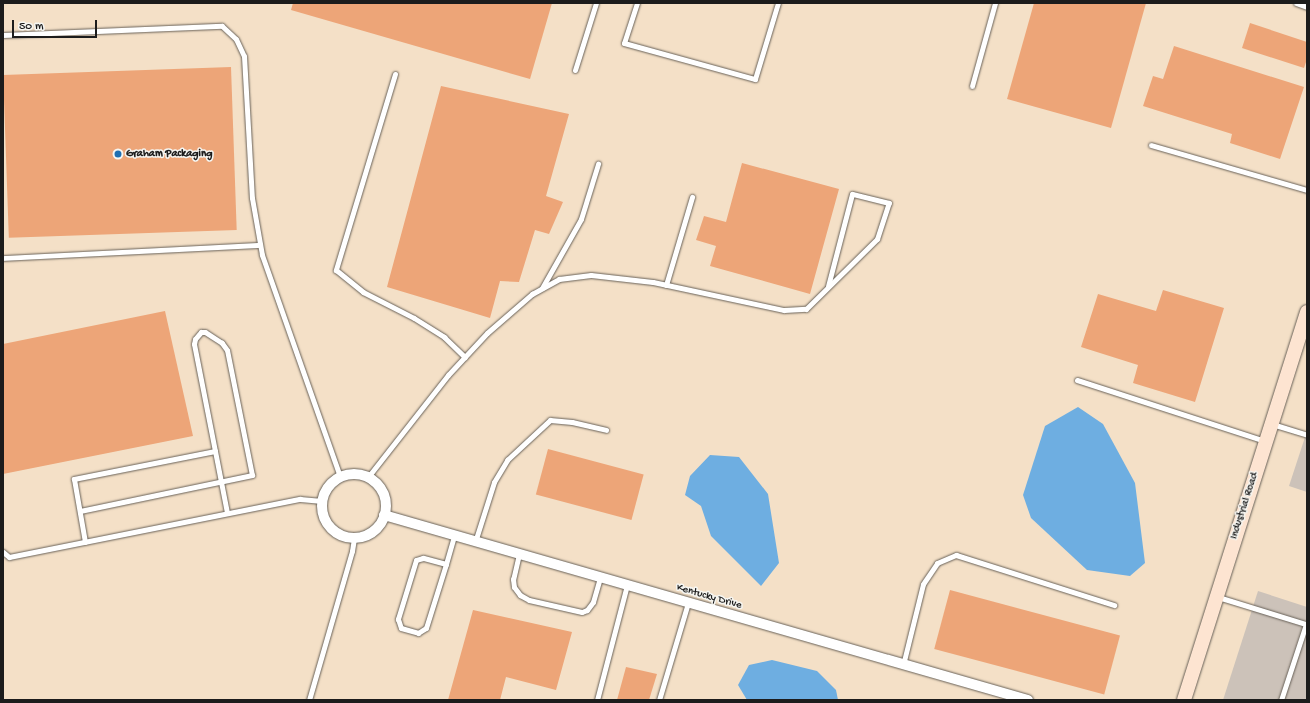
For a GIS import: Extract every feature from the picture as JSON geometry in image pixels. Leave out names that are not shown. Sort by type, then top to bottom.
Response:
[{"type":"main road","name":"Industrial Road","points":[[1184,700],[1307,312]]},
{"type":"street","points":[[349,474],[368,477],[377,484],[383,493],[386,504],[384,515],[378,527],[367,535],[354,538],[343,536],[330,527],[322,512],[322,501],[328,487],[340,476],[349,474]]},
{"type":"street","name":"Kentucky Drive","points":[[384,515],[1028,700]]},
{"type":"lane","points":[[575,70],[596,3]]},
{"type":"lane","points":[[637,3],[624,43],[756,79],[778,3]]},
{"type":"lane","points":[[972,86],[995,3]]},
{"type":"lane","points":[[1296,3],[1307,7]]},
{"type":"lane","points":[[3,35],[222,26],[236,39],[244,56],[252,198],[262,255],[340,476]]},
{"type":"lane","points":[[395,74],[336,270],[363,292],[414,318],[444,337],[465,357]]},
{"type":"lane","points":[[1151,145],[1307,190]]},
{"type":"lane","points":[[541,288],[581,219],[598,164]]},
{"type":"lane","points":[[368,477],[448,375],[487,333],[532,294],[559,279],[591,275],[666,285],[784,310],[806,309],[876,239],[888,203],[852,194],[828,286]]},
{"type":"lane","points":[[666,285],[692,197]]},
{"type":"lane","points":[[3,258],[260,245]]},
{"type":"lane","points":[[80,511],[221,481],[252,475],[227,350],[222,343],[205,332],[201,332],[195,339],[194,344],[221,481],[227,513]]},
{"type":"lane","points":[[1077,380],[1266,442]]},
{"type":"lane","points":[[475,542],[494,482],[507,460],[550,420],[572,422],[606,430]]},
{"type":"lane","points":[[1272,424],[1307,436]]},
{"type":"lane","points":[[86,542],[74,479],[215,451]]},
{"type":"lane","points":[[3,552],[9,557],[300,499],[322,501]]},
{"type":"lane","points":[[446,564],[423,558],[416,560],[398,619],[401,628],[418,633],[426,628],[446,564],[454,536]]},
{"type":"lane","points":[[309,700],[352,551],[354,538]]},
{"type":"lane","points":[[519,554],[513,578],[514,588],[520,596],[528,600],[582,612],[587,610],[593,602],[600,578]]},
{"type":"lane","points":[[903,665],[923,584],[937,563],[956,555],[1114,605]]},
{"type":"lane","points":[[596,700],[626,585]]},
{"type":"lane","points":[[1217,597],[1306,624],[1281,700]]},
{"type":"lane","points":[[659,700],[688,603]]},
{"type":"shaded area","points":[[1307,431],[1307,492],[1289,486]]},
{"type":"shaded area","points":[[1258,591],[1307,607],[1307,700],[1223,700]]},
{"type":"water","points":[[1078,407],[1103,424],[1135,483],[1145,563],[1130,576],[1087,570],[1031,518],[1023,495],[1045,426]]},
{"type":"water","points":[[710,455],[739,457],[768,494],[779,563],[761,586],[711,536],[701,506],[685,495],[690,476]]},
{"type":"water","points":[[772,660],[817,671],[836,690],[838,700],[747,700],[738,685],[749,665]]},
{"type":"building","points":[[293,3],[552,3],[530,79],[291,10]]},
{"type":"building","points":[[1034,3],[1146,3],[1111,128],[1007,99]]},
{"type":"building","points":[[1250,23],[1307,42],[1307,59],[1304,68],[1242,48]]},
{"type":"building","points":[[1174,46],[1304,87],[1280,159],[1230,143],[1232,134],[1143,106],[1153,76],[1163,79]]},
{"type":"building","name":"Graham Packaging","points":[[231,67],[237,230],[9,238],[3,75]]},
{"type":"building","points":[[441,86],[569,114],[546,196],[563,202],[549,234],[535,230],[519,282],[500,281],[490,318],[387,287]]},
{"type":"building","points":[[742,163],[839,189],[810,294],[710,266],[716,246],[696,240],[704,216],[726,222]]},
{"type":"building","points":[[1163,290],[1224,308],[1195,402],[1133,383],[1138,365],[1081,347],[1098,294],[1156,311]]},
{"type":"building","points":[[165,311],[193,436],[3,474],[3,344]]},
{"type":"building","points":[[548,449],[644,475],[631,520],[536,494]]},
{"type":"building","points":[[950,590],[1120,636],[1104,694],[934,649]]},
{"type":"building","points":[[473,610],[572,632],[556,690],[506,677],[500,700],[448,700]]},
{"type":"building","points":[[626,667],[657,674],[649,700],[617,700]]},
{"type":"place","name":"Graham Packaging","points":[[118,154]]}]
